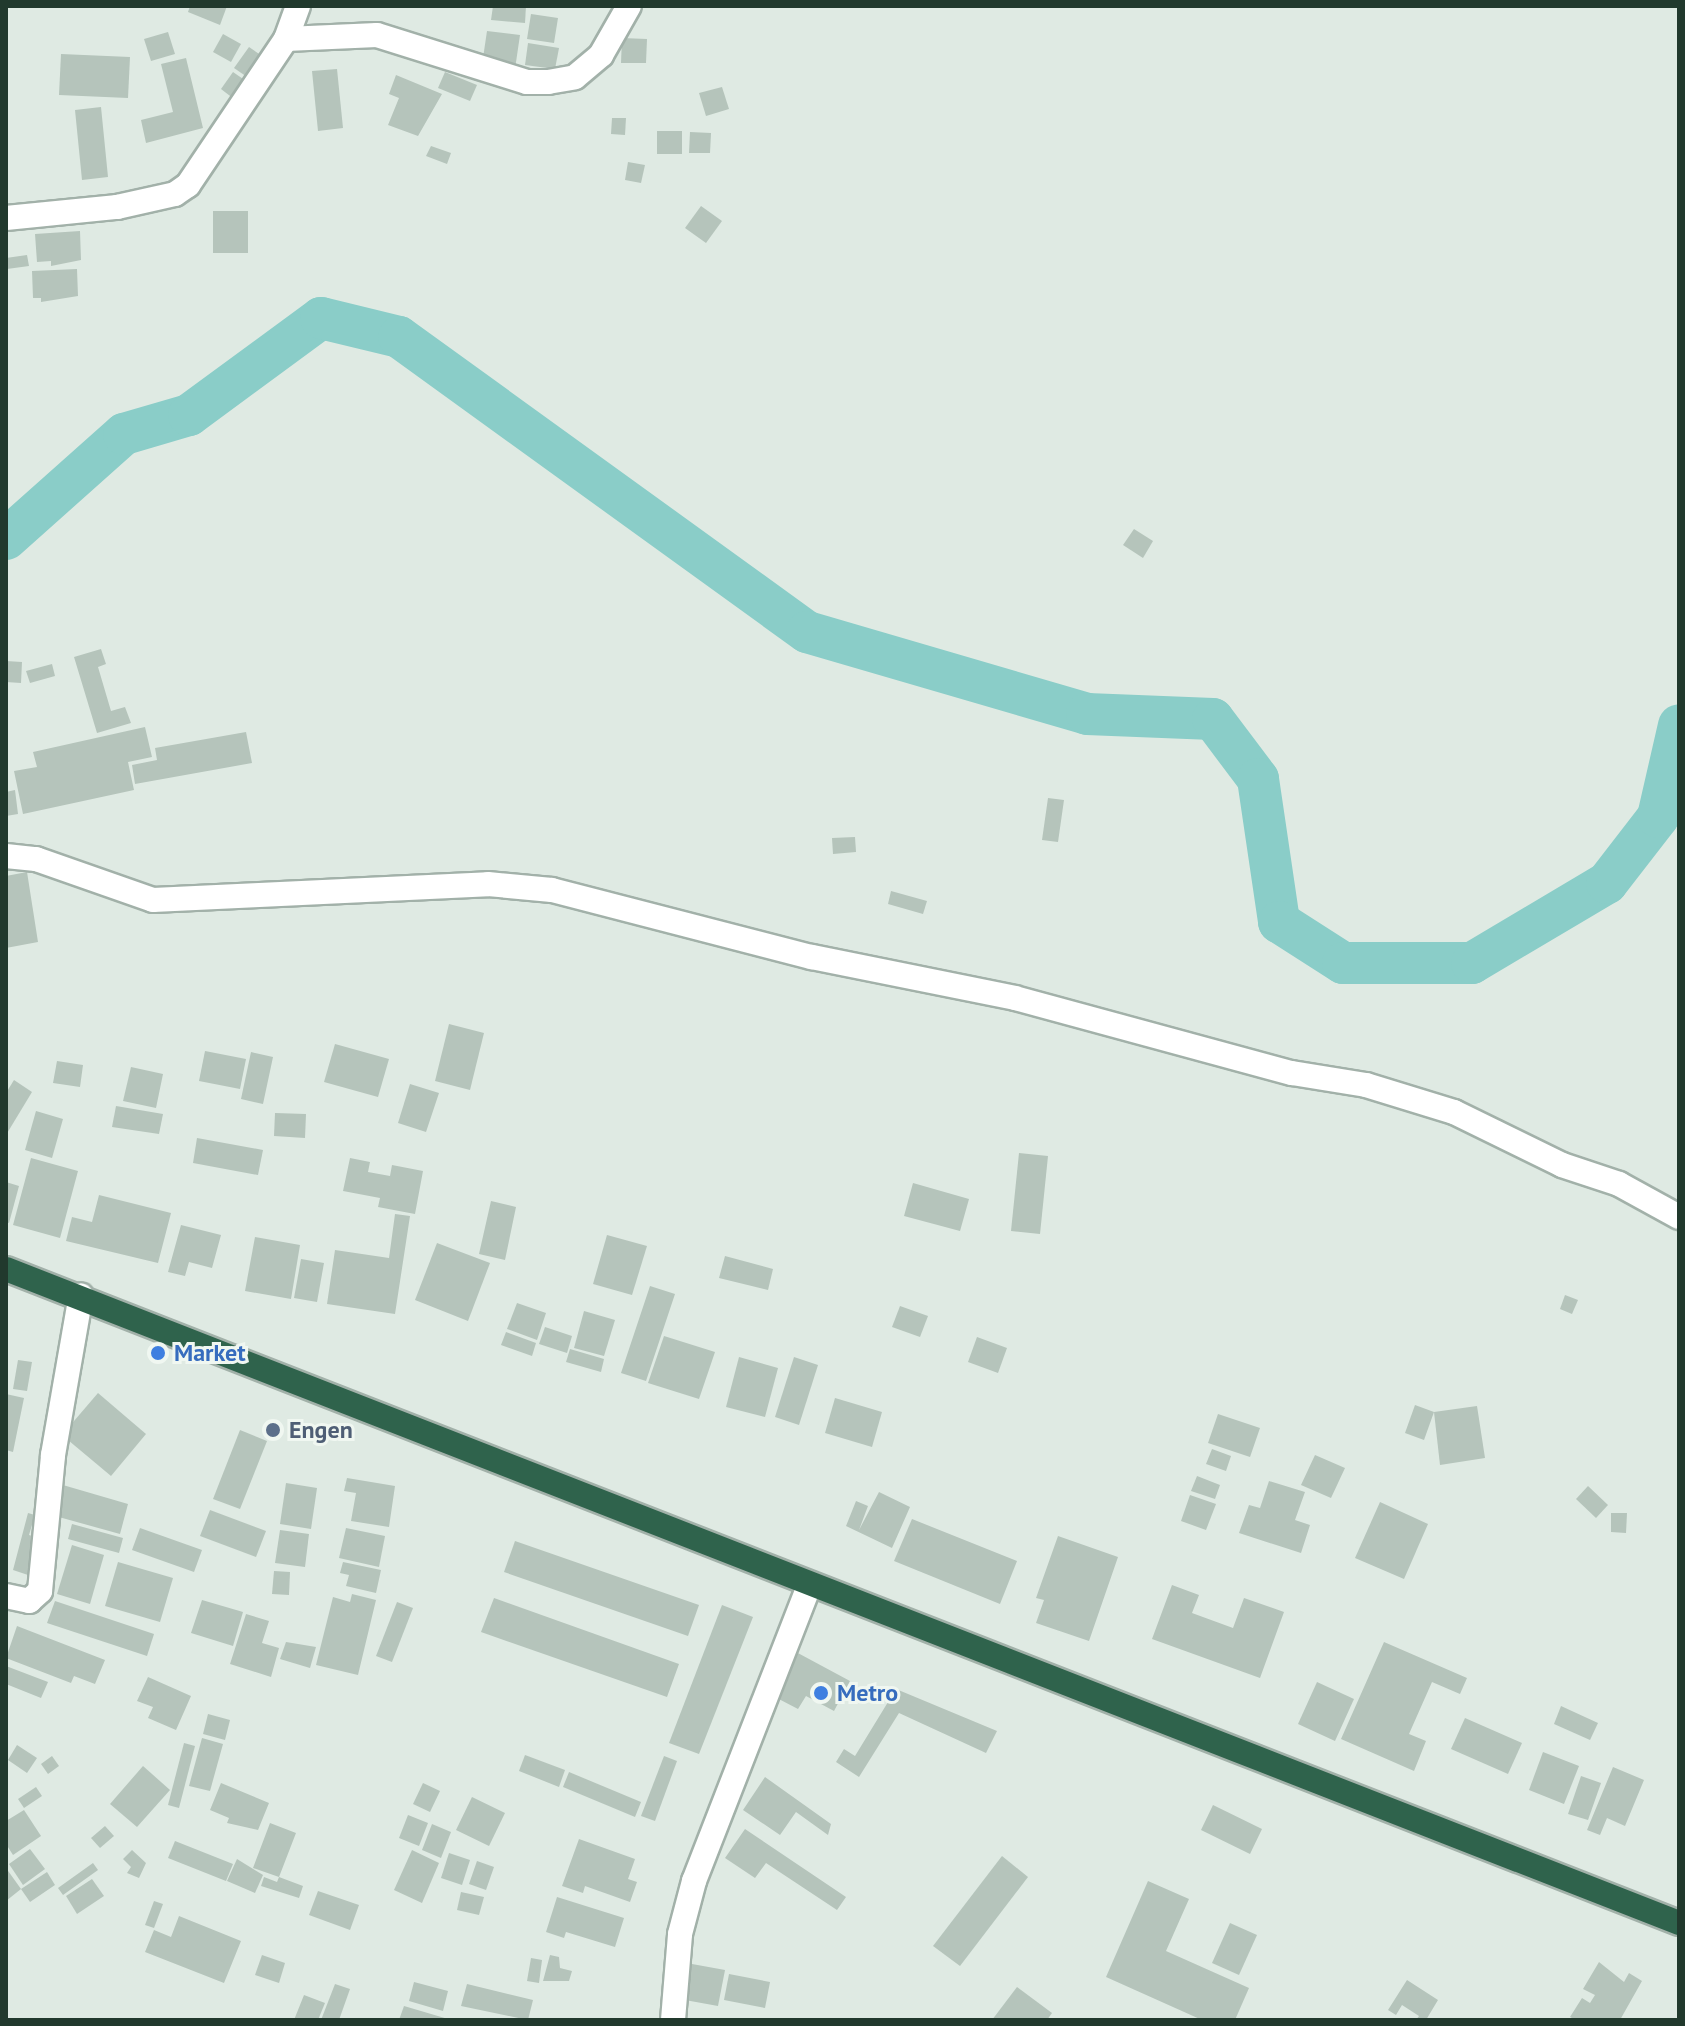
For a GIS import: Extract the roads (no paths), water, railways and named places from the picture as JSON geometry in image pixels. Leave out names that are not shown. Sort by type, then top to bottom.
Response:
[{"type":"highway","points":[[6,1269],[81,1295],[211,1351],[1679,1923]]},
{"type":"street","points":[[6,218],[117,207],[175,194],[205,164],[286,39],[298,6]]},
{"type":"street","points":[[286,39],[377,35],[527,82],[548,82],[575,77],[601,55],[629,6]]},
{"type":"street","points":[[6,856],[36,859],[153,900],[456,885],[552,890],[812,957],[1015,998],[1292,1073],[1366,1085],[1454,1112],[1562,1165],[1619,1184],[1679,1217]]},
{"type":"street","points":[[6,1596],[29,1601],[40,1591],[53,1455],[81,1295]]},
{"type":"street","points":[[673,2020],[680,1934],[694,1881],[809,1586]]},
{"type":"waterway","points":[[6,539],[124,434],[189,415],[321,318],[399,337],[807,632],[1087,714],[1213,719],[1258,779],[1279,922],[1343,963],[1472,963],[1607,883],[1658,817],[1679,725]]},
{"type":"place","name":"Market","points":[[158,1353]]},
{"type":"place","name":"Engen","points":[[273,1430]]},
{"type":"place","name":"Metro","points":[[821,1693]]}]
